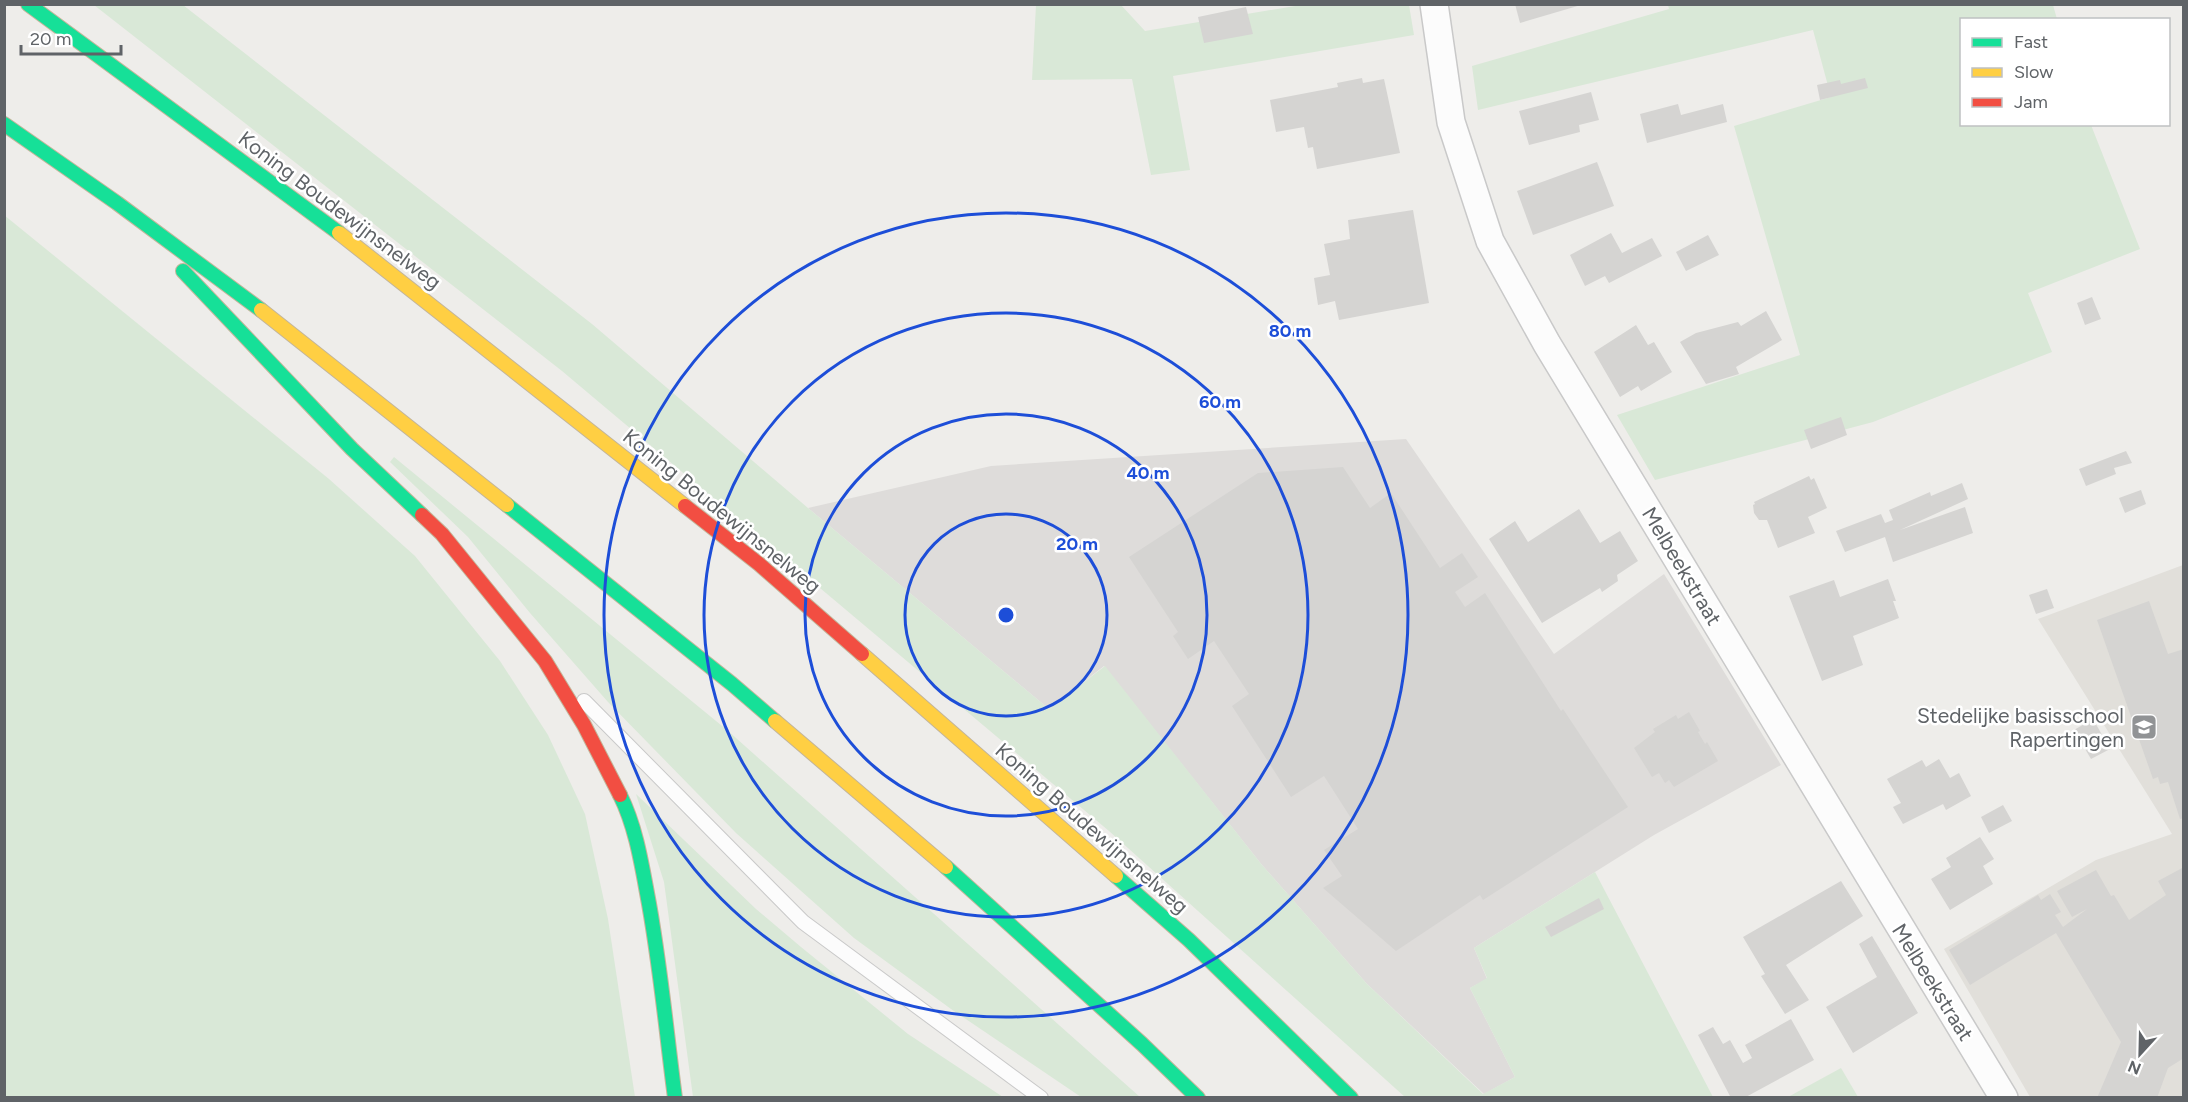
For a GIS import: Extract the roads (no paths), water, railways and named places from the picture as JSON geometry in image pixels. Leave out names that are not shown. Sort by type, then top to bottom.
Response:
[{"type":"highway","name":"Koning Boudewijnsnelweg","points":[[28,4],[315,214],[759,564],[1189,940],[1351,1098]]},
{"type":"highway","points":[[4,124],[117,203],[274,320],[732,684],[949,870],[1142,1044],[1198,1098]]},
{"type":"highway","points":[[117,203],[352,448],[442,534],[545,661],[584,725],[627,810],[640,856],[653,924],[675,1098]]},
{"type":"street","name":"Melbeekstraat","points":[[1434,4],[1451,122],[1490,241],[1547,344],[2004,1098]]},
{"type":"lane","points":[[545,661],[803,922],[1041,1098]]},
{"type":"place","name":"Stedelijke basisschool Rapertingen","points":[[2144,727]]}]
